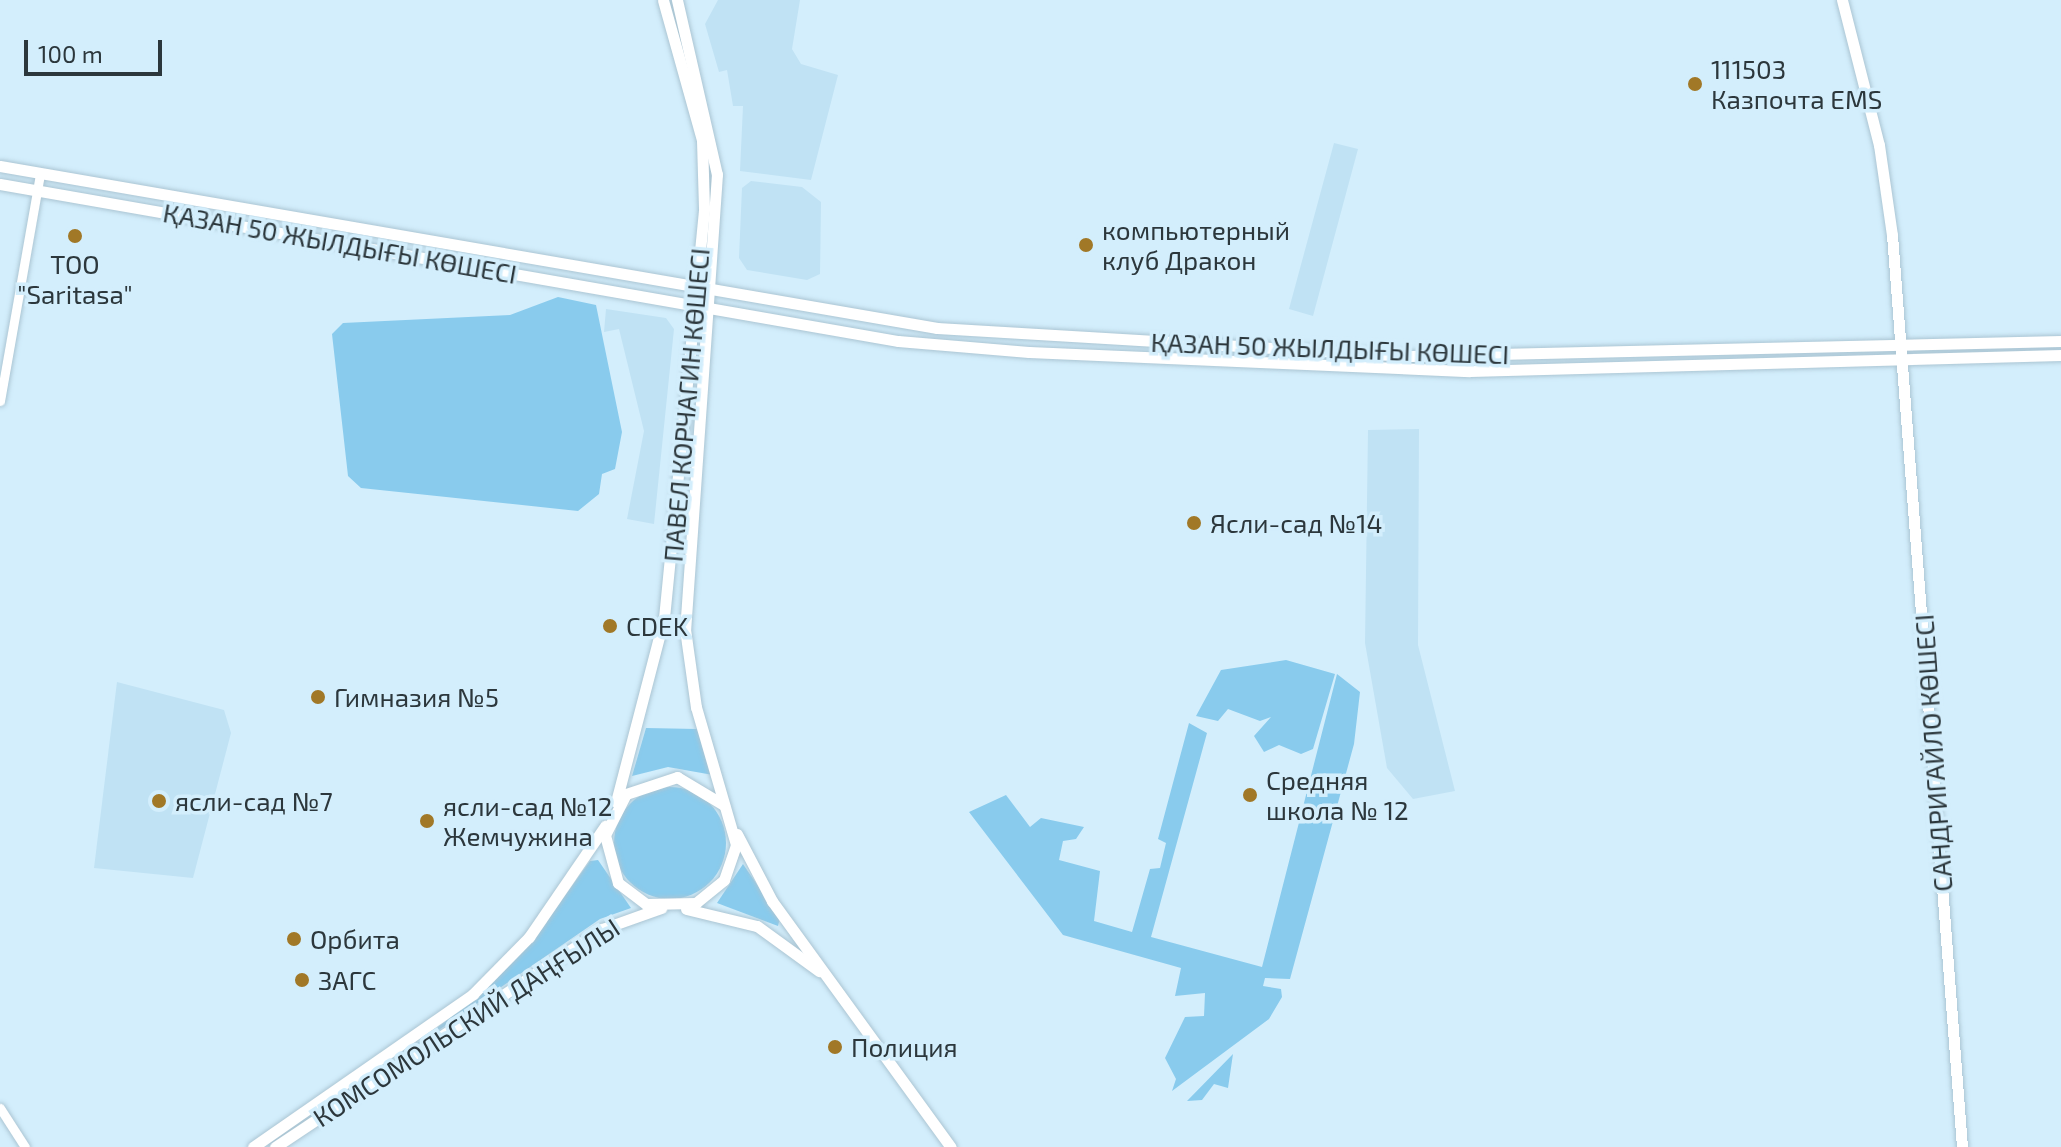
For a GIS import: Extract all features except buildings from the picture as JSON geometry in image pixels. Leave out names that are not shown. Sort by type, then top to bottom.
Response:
[{"type":"street","name":"ПАВЕЛ КОРЧАГИН КӨШЕСІ","points":[[663,0],[702,140],[710,209]]},
{"type":"street","name":"ПАВЕЛ КОРЧАГИН КӨШЕСІ","points":[[612,814],[664,618],[705,290],[714,140],[677,0]]},
{"type":"street","points":[[1842,0],[1888,192],[1900,342]]},
{"type":"street","points":[[0,166],[40,173],[0,401]]},
{"type":"street","name":"ҚАЗАН 50 ЖЫЛДЫҒЫ КӨШЕСІ","points":[[40,173],[937,328],[1410,356],[1900,342],[2061,341]]},
{"type":"street","name":"ҚАЗАН 50 ЖЫЛДЫҒЫ КӨШЕСІ","points":[[0,184],[898,341],[1029,352],[1378,370],[1529,370],[2061,355]]},
{"type":"street","points":[[244,226],[247,210]]},
{"type":"street","points":[[422,258],[425,240]]},
{"type":"street","points":[[1029,352],[1030,335]]},
{"type":"street","name":"САНДРИГАЙЛО КӨШЕСІ","points":[[1900,342],[1962,1147]]},
{"type":"street","points":[[2032,342],[2032,356]]},
{"type":"street","points":[[1821,346],[1821,362]]},
{"type":"street","points":[[1529,353],[1529,370]]},
{"type":"street","name":"ПАВЕЛ КОРЧАГИН КӨШЕСІ","points":[[696,379],[685,629],[696,707],[724,805]]},
{"type":"street","points":[[832,982],[757,926],[678,908],[662,908],[618,883],[605,852],[612,814],[659,778],[695,782],[724,805],[772,901],[832,982],[951,1147]]},
{"type":"street","name":"КОМСОМОЛЬСКИЙ ДАҢҒЫЛЫ","points":[[253,1147],[473,994],[529,937],[612,814]]},
{"type":"street","points":[[678,908],[724,880],[734,826]]},
{"type":"street","name":"КОМСОМОЛЬСКИЙ ДАҢҒЫЛЫ","points":[[275,1147],[602,929],[662,908]]},
{"type":"street","points":[[0,1108],[25,1147]]},
{"type":"shaded area","points":[[718,0],[800,0],[792,49],[801,64],[838,75],[811,180],[740,171],[743,106],[733,106],[727,70],[719,72],[705,24]]},
{"type":"shaded area","points":[[1334,143],[1358,149],[1313,316],[1289,309]]},
{"type":"shaded area","points":[[751,181],[802,187],[821,202],[820,274],[807,280],[747,270],[739,258],[742,188]]},
{"type":"shaded area","points":[[558,297],[596,305],[622,432],[615,469],[602,474],[599,494],[578,511],[361,488],[348,476],[332,334],[343,323],[510,315]]},
{"type":"shaded area","points":[[606,309],[666,318],[674,329],[654,524],[627,519],[644,431],[619,329],[604,332]]},
{"type":"shaded area","points":[[1419,429],[1418,645],[1455,791],[1413,799],[1387,768],[1365,643],[1368,430]]},
{"type":"shaded area","points":[[1286,660],[1335,674],[1313,749],[1301,754],[1279,745],[1264,752],[1254,736],[1271,717],[1260,721],[1228,709],[1218,721],[1196,716],[1221,670]]},
{"type":"shaded area","points":[[1337,674],[1360,692],[1354,744],[1290,979],[1265,978],[1263,986],[1281,989],[1282,997],[1269,1019],[1172,1091],[1176,1079],[1165,1058],[1185,1017],[1204,1016],[1205,993],[1175,996],[1181,968],[1063,935],[969,812],[1006,795],[1030,827],[1041,818],[1084,827],[1076,839],[1063,841],[1059,860],[1100,871],[1094,921],[1132,932],[1150,869],[1160,868],[1166,843],[1158,839],[1189,723],[1207,733],[1151,937],[1262,967]]},
{"type":"shaded area","points":[[117,682],[224,710],[231,733],[193,878],[94,868]]},
{"type":"shaded area","points":[[646,728],[697,729],[713,775],[668,767],[632,776]]},
{"type":"shaded area","points":[[670,787],[691,791],[710,803],[722,822],[726,843],[722,864],[710,883],[691,895],[670,899],[649,895],[630,883],[618,864],[614,843],[618,822],[630,803],[649,791]]},
{"type":"shaded area","points":[[598,860],[631,908],[600,919],[401,1056],[478,996],[530,944],[590,861]]},
{"type":"shaded area","points":[[743,864],[780,918],[778,926],[717,903]]},
{"type":"shaded area","points":[[1233,1054],[1228,1088],[1214,1084],[1202,1100],[1187,1101]]},
{"type":"place","name":"111503 Казпочта EMS","points":[[1695,84]]},
{"type":"place","name":"ТОО \"Saritasa\"","points":[[75,236]]},
{"type":"place","name":"компьютерный клуб Дракон","points":[[1086,245]]},
{"type":"place","name":"Ясли-сад №14","points":[[1194,523]]},
{"type":"place","name":"CDEK","points":[[610,626]]},
{"type":"place","name":"Гимназия №5","points":[[318,697]]},
{"type":"place","name":"Средняя школа № 12","points":[[1250,795]]},
{"type":"place","name":"ясли-сад №7","points":[[159,801]]},
{"type":"place","name":"ясли-сад №12 Жемчужина","points":[[427,821]]},
{"type":"place","name":"Орбита","points":[[294,939]]},
{"type":"place","name":"ЗАГС","points":[[302,980]]},
{"type":"place","name":"Полиция","points":[[835,1047]]}]
